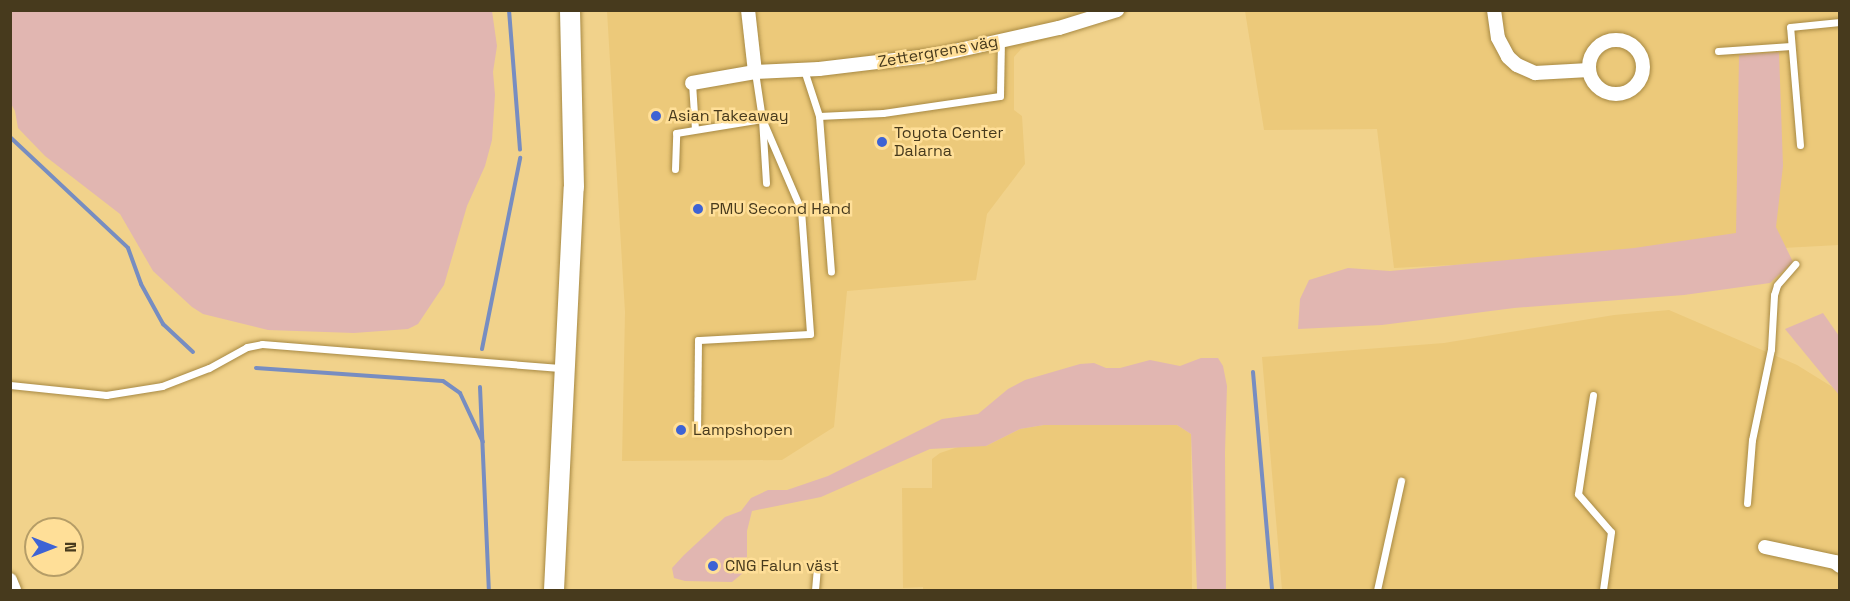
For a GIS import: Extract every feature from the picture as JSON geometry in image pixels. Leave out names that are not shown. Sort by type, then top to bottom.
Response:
[{"type":"main road","points":[[564,10],[573,74]]},
{"type":"main road","points":[[554,591],[567,368],[574,187],[570,10]]},
{"type":"street","points":[[748,10],[755,72]]},
{"type":"street","name":"Zettergrens väg","points":[[692,83],[755,72],[804,70],[904,60],[1078,24],[1117,10]]},
{"type":"street","points":[[1494,10],[1498,38],[1508,57],[1517,65],[1535,73],[1589,70]]},
{"type":"street","points":[[1765,548],[1835,562],[1839,566]]},
{"type":"street","points":[[10,580],[14,591]]},
{"type":"lane","points":[[1800,145],[1790,27],[1839,22]]},
{"type":"lane","points":[[819,116],[884,113],[1000,96],[1001,41]]},
{"type":"lane","points":[[1718,51],[1791,46]]},
{"type":"lane","points":[[804,70],[819,116],[831,272]]},
{"type":"lane","points":[[755,72],[762,119],[766,183]]},
{"type":"lane","points":[[692,83],[695,129]]},
{"type":"lane","points":[[675,169],[676,133],[762,119]]},
{"type":"lane","points":[[697,430],[698,340],[810,334],[801,210],[762,119]]},
{"type":"lane","points":[[1747,503],[1752,440],[1772,349],[1774,295],[1777,285],[1795,264]]},
{"type":"lane","points":[[10,385],[106,395],[162,386],[209,368],[247,347],[262,344],[567,368]]},
{"type":"lane","points":[[1593,395],[1578,494],[1611,532],[1603,591]]},
{"type":"lane","points":[[1377,591],[1401,481]]},
{"type":"lane","points":[[815,591],[818,568]]},
{"type":"shaded area","points":[[11,10],[492,11],[497,46],[493,72],[495,95],[492,140],[485,166],[467,206],[444,285],[418,324],[408,329],[354,333],[268,330],[203,314],[192,307],[153,271],[120,214],[45,156],[18,128],[15,111],[11,104]]},
{"type":"shaded area","points":[[607,11],[1131,11],[1022,48],[1014,57],[1014,110],[1022,116],[1025,164],[987,214],[976,280],[847,291],[834,427],[782,460],[622,461],[625,312]]},
{"type":"shaded area","points":[[1245,11],[1839,11],[1839,245],[1394,268],[1377,129],[1264,130]]},
{"type":"shaded area","points":[[1779,52],[1783,166],[1776,227],[1793,262],[1770,283],[1684,295],[1514,308],[1382,325],[1298,329],[1300,299],[1309,280],[1348,268],[1390,271],[1634,248],[1736,233],[1739,55]]},
{"type":"shaded area","points":[[1669,310],[1797,365],[1839,391],[1839,590],[1282,590],[1262,357],[1444,343],[1614,315]]},
{"type":"shaded area","points":[[1823,313],[1839,336],[1839,395],[1785,329]]},
{"type":"shaded area","points":[[1201,358],[1218,358],[1223,366],[1227,386],[1226,590],[1197,590],[1191,434],[1177,425],[1044,425],[1020,429],[986,446],[930,449],[821,497],[752,511],[747,531],[747,562],[743,573],[732,582],[685,581],[674,578],[672,568],[684,555],[725,517],[741,511],[751,498],[768,490],[787,490],[828,476],[942,419],[978,414],[1008,389],[1025,380],[1080,364],[1094,363],[1106,368],[1120,368],[1150,360],[1180,366]]},
{"type":"shaded area","points":[[1044,425],[1177,425],[1191,434],[1192,590],[923,590],[923,587],[903,588],[902,488],[932,488],[932,459],[940,453],[961,446],[986,446],[1020,429]]},
{"type":"waterway","points":[[509,10],[520,150]]},
{"type":"waterway","points":[[10,137],[128,248],[141,284],[163,324],[193,352]]},
{"type":"waterway","points":[[482,349],[520,158]]},
{"type":"waterway","points":[[256,368],[443,381],[460,393],[483,442]]},
{"type":"waterway","points":[[1253,372],[1272,590]]},
{"type":"waterway","points":[[480,387],[489,590]]},
{"type":"place","name":"Asian Takeaway","points":[[656,116]]},
{"type":"place","name":"Toyota Center Dalarna","points":[[882,142]]},
{"type":"place","name":"PMU Second Hand","points":[[698,209]]},
{"type":"place","name":"Lampshopen","points":[[681,430]]},
{"type":"place","name":"CNG Falun väst","points":[[713,566]]}]
